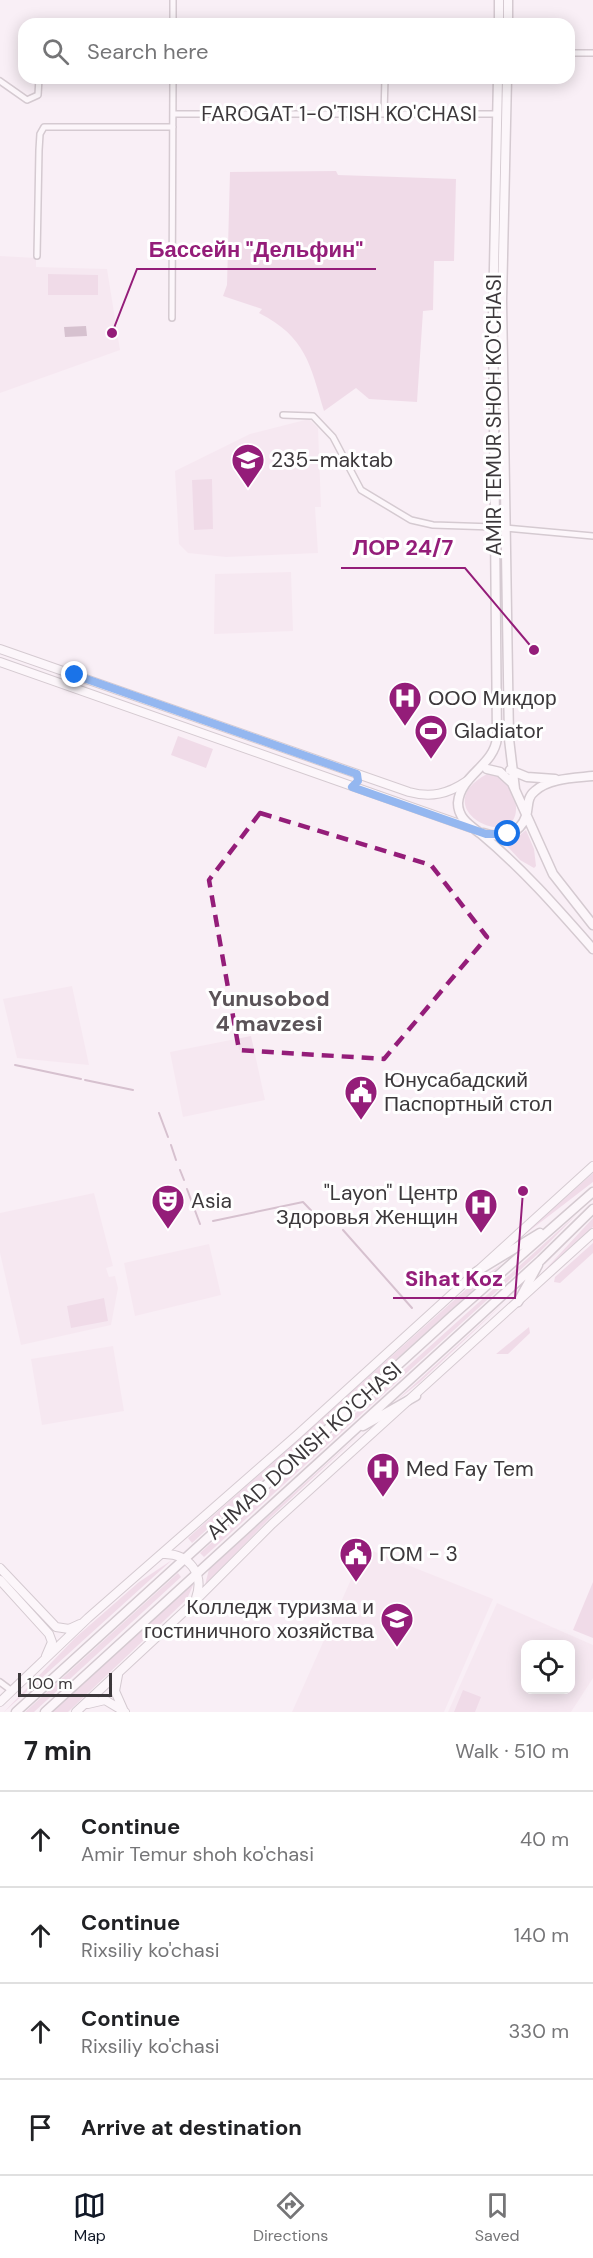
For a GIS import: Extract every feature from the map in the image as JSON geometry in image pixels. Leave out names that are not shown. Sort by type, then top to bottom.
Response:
[{"type":"main road","points":[[499,0],[499,18]]},
{"type":"main road","points":[[508,0],[508,18]]},
{"type":"main road","name":"AMIR TEMUR SHOH KO'CHASI","points":[[499,84],[502,114],[508,739],[515,789]]},
{"type":"main road","name":"AMIR TEMUR SHOH KO'CHASI","points":[[506,84],[502,114],[493,315],[497,738],[490,758],[470,778],[461,791],[458,806],[463,819],[540,887],[593,949]]},
{"type":"main road","points":[[0,649],[426,796],[444,793],[487,769],[498,768],[530,777],[564,779],[593,776]]},
{"type":"main road","points":[[0,662],[490,835],[508,834],[519,826],[526,814],[528,799],[534,791],[546,784],[564,779]]},
{"type":"main road","name":"AMIR TEMUR SHOH KO'CHASI","points":[[487,769],[504,774],[515,789],[553,874],[593,925]]},
{"type":"main road","points":[[352,787],[358,781],[357,774]]},
{"type":"main road","name":"AHMAD DONISH KO'CHASI","points":[[33,1672],[88,1618],[163,1554],[593,1166]]},
{"type":"main road","name":"AHMAD DONISH KO'CHASI","points":[[16,1712],[184,1558],[593,1192]]},
{"type":"main road","name":"AHMAD DONISH KO'CHASI","points":[[45,1712],[541,1260],[593,1209]]},
{"type":"main road","points":[[476,1272],[559,1222]]},
{"type":"main road","name":"AHMAD DONISH KO'CHASI","points":[[76,1712],[190,1606],[272,1524],[416,1396],[593,1233]]},
{"type":"main road","points":[[518,1302],[541,1260]]},
{"type":"main road","points":[[349,1434],[416,1396]]},
{"type":"main road","points":[[163,1554],[173,1554],[184,1558],[197,1573],[199,1589],[190,1606]]},
{"type":"main road","points":[[0,1568],[56,1626],[72,1628],[88,1618]]},
{"type":"main road","points":[[0,1580],[51,1638],[48,1654],[33,1672],[0,1702]]},
{"type":"main road","points":[[120,1671],[115,1691],[125,1712]]},
{"type":"main road","points":[[84,1706],[105,1700],[125,1712]]},
{"type":"street","points":[[173,0],[173,18]]},
{"type":"street","points":[[575,53],[593,53]]},
{"type":"street","points":[[0,81],[27,100],[38,95],[39,84]]},
{"type":"street","points":[[172,318],[173,84]]},
{"type":"street","points":[[384,114],[385,84]]},
{"type":"street","name":"FAROGAT 1-O'TISH KO'CHASI","points":[[173,114],[502,114]]},
{"type":"street","name":"FAROGAT 1-O'TISH KO'CHASI","points":[[37,256],[39,150],[40,134],[44,127],[173,127]]},
{"type":"street","points":[[282,416],[313,416],[333,436],[361,490],[395,512],[433,525],[494,527],[593,536]]},
{"type":"street","points":[[0,1682],[12,1691]]},
{"type":"highlighted area","points":[[260,813],[431,865],[487,937],[384,1059],[239,1050],[209,880]]},
{"type":"shaded area","points":[[336,171],[338,175],[456,179],[454,261],[434,261],[433,310],[423,311],[417,402],[369,399],[356,388],[324,411],[310,366],[297,342],[275,322],[259,313],[262,309],[223,296],[227,285],[230,172]]},
{"type":"shaded area","points":[[0,256],[36,258],[36,267],[107,269],[120,350],[0,393]]},
{"type":"shaded area","points":[[48,274],[98,275],[98,295],[48,295]]},
{"type":"shaded area","points":[[86,326],[87,336],[65,337],[64,327]]},
{"type":"shaded area","name":"235-maktab","points":[[309,419],[318,428],[321,507],[315,507],[318,553],[226,557],[188,553],[179,544],[175,471],[250,434]]},
{"type":"shaded area","points":[[212,479],[213,529],[194,530],[192,480]]},
{"type":"shaded area","points":[[291,572],[293,631],[214,634],[215,574]]},
{"type":"shaded area","points":[[178,736],[213,749],[206,768],[171,755]]},
{"type":"shaded area","points":[[487,774],[497,774],[501,777],[508,785],[515,800],[516,810],[512,822],[502,827],[489,826],[477,820],[468,811],[465,800],[470,787]]},
{"type":"shaded area","points":[[526,830],[534,849],[536,866],[534,868],[520,860],[507,846]]},
{"type":"shaded area","points":[[72,986],[89,1065],[17,1058],[3,999]]},
{"type":"shaded area","points":[[251,1036],[265,1100],[183,1117],[170,1052]]},
{"type":"shaded area","points":[[593,1173],[593,1182],[511,1245]]},
{"type":"shaded area","points":[[94,1193],[113,1266],[106,1268],[109,1277],[115,1276],[118,1288],[111,1325],[21,1345],[0,1253],[0,1213]]},
{"type":"shaded area","points":[[576,1215],[540,1252],[204,1557],[200,1553]]},
{"type":"shaded area","points":[[593,1218],[593,1227],[530,1286]]},
{"type":"shaded area","points":[[593,1243],[593,1253],[560,1283],[554,1282],[555,1277]]},
{"type":"shaded area","points":[[209,1244],[221,1295],[135,1316],[124,1263]]},
{"type":"shaded area","points":[[502,1264],[192,1543],[188,1538],[471,1285]]},
{"type":"shaded area","points":[[104,1298],[108,1321],[71,1328],[67,1306]]},
{"type":"shaded area","points":[[506,1301],[419,1383],[396,1401]]},
{"type":"shaded area","points":[[529,1327],[530,1333],[508,1354],[496,1354]]},
{"type":"shaded area","points":[[113,1346],[124,1411],[42,1425],[31,1359]]},
{"type":"shaded area","points":[[360,1434],[270,1518],[205,1585],[209,1569]]},
{"type":"shaded area","name":"Колледж туризма и гостиничного хозяйства","points":[[365,1548],[493,1599],[444,1712],[292,1712]]},
{"type":"shaded area","points":[[172,1560],[4,1712],[75,1638],[139,1582]]},
{"type":"shaded area","points":[[178,1573],[181,1577],[34,1712],[25,1712]]},
{"type":"shaded area","points":[[593,1582],[593,1638],[573,1630]]},
{"type":"shaded area","points":[[194,1583],[187,1599],[68,1712],[52,1712]]},
{"type":"shaded area","points":[[497,1603],[593,1645],[593,1678],[571,1712],[448,1712]]},
{"type":"shaded area","points":[[463,1690],[481,1697],[475,1712],[454,1712]]},
{"type":"waterway","points":[[15,1065],[81,1079]]},
{"type":"waterway","points":[[85,1080],[133,1090]]},
{"type":"waterway","points":[[159,1113],[168,1137]]},
{"type":"waterway","points":[[171,1145],[176,1160]]},
{"type":"waterway","points":[[180,1170],[184,1180]]},
{"type":"waterway","points":[[187,1189],[200,1224]]},
{"type":"waterway","points":[[213,1221],[303,1202],[324,1224]]},
{"type":"waterway","points":[[343,1230],[412,1308]]},
{"type":"place","name":"Бассейн \"Дельфин\"","points":[[112,333]]},
{"type":"place","name":"235-maktab","points":[[248,489]]},
{"type":"place","name":"ЛОР 24/7","points":[[534,650]]},
{"type":"place","name":"ООО Микдор","points":[[405,727]]},
{"type":"place","name":"Gladiator","points":[[431,760]]},
{"type":"place","name":"Юнусабадский Паспортный стол","points":[[361,1121]]},
{"type":"place","name":"Sihat Koz","points":[[523,1191]]},
{"type":"place","name":"Asia","points":[[168,1230]]},
{"type":"place","name":"\"Layon\" Центр Здоровья Женщин","points":[[481,1234]]},
{"type":"place","name":"Med Fay Tem","points":[[383,1498]]},
{"type":"place","name":"ГОМ - 3","points":[[356,1583]]},
{"type":"place","name":"Колледж туризма и гостиничного хозяйства","points":[[397,1648]]},
{"type":"district","name":"Yunusobod 4 mavzesi","points":[[269,1010]]},
{"type":"route","points":[[75,675],[357,774],[358,781],[352,787],[486,834],[498,836],[508,834]]}]
